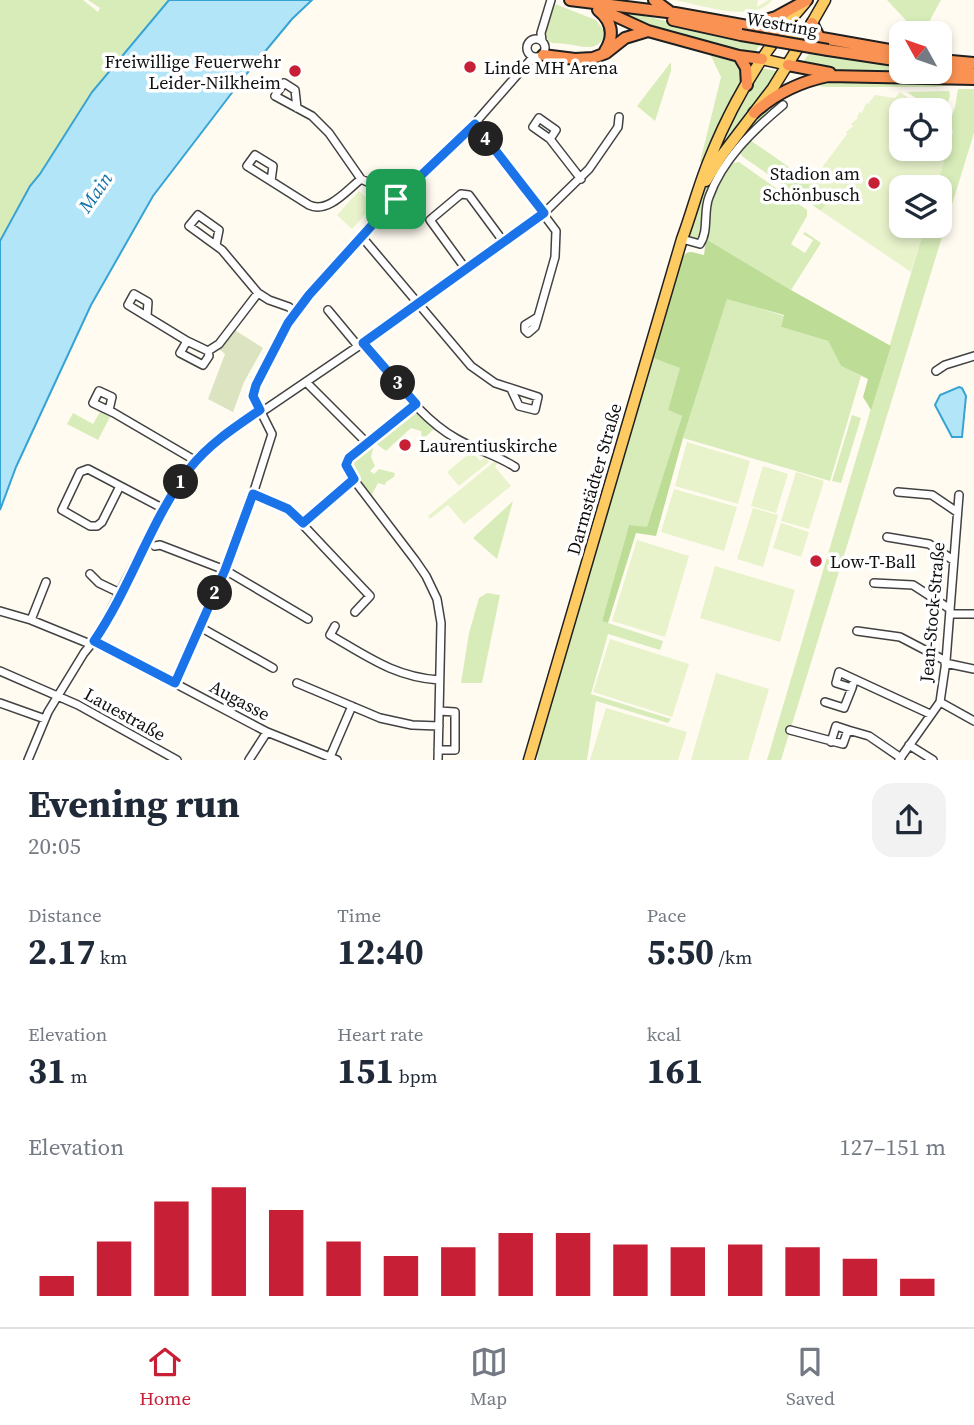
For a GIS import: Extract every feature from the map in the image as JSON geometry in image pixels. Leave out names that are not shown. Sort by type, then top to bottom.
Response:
[{"type":"highway","name":"Westring","points":[[570,0],[595,2],[744,30],[828,50],[889,57]]},
{"type":"highway","points":[[654,0],[660,7],[675,13]]},
{"type":"highway","points":[[744,30],[807,0]]},
{"type":"highway","points":[[595,2],[675,13],[744,30],[782,32]]},
{"type":"highway","points":[[595,2],[606,16],[612,30],[609,46],[599,56]]},
{"type":"highway","points":[[617,7],[648,31],[739,56],[762,59]]},
{"type":"highway","points":[[812,23],[819,37]]},
{"type":"highway","points":[[538,50],[581,60],[599,56],[625,38],[648,31]]},
{"type":"highway","points":[[805,35],[889,55]]},
{"type":"highway","points":[[739,56],[746,68],[747,85]]},
{"type":"highway","points":[[952,61],[974,63]]},
{"type":"highway","points":[[788,65],[843,75],[974,79]]},
{"type":"highway","points":[[952,70],[974,74]]},
{"type":"highway","points":[[754,113],[771,98],[795,85],[812,79],[843,75]]},
{"type":"main road","name":"Darmstädter Straße","points":[[529,760],[682,239],[712,153],[762,59],[807,0]]},
{"type":"main road","name":"Darmstädter Straße","points":[[693,207],[722,155],[788,65],[825,0]]},
{"type":"main road","points":[[782,32],[805,35]]},
{"type":"main road","points":[[782,32],[795,52]]},
{"type":"main road","points":[[762,59],[788,65]]},
{"type":"street","points":[[175,683],[225,570],[253,494],[272,434],[253,396],[256,385],[295,313],[396,199],[475,124],[538,50],[551,0]]},
{"type":"street","points":[[538,50],[528,43],[545,19]]},
{"type":"street","points":[[533,39],[538,50]]},
{"type":"street","points":[[682,239],[700,244],[705,232],[708,200],[719,176],[753,133],[783,105]]},
{"type":"street","points":[[297,107],[321,124],[361,179],[387,191],[396,199]]},
{"type":"street","points":[[28,760],[45,719],[151,544],[164,509],[196,461],[229,431],[360,345],[544,213],[581,179],[618,127],[619,117]]},
{"type":"street","points":[[475,124],[556,231],[555,257],[538,317]]},
{"type":"street","points":[[550,139],[581,179]]},
{"type":"street","points":[[271,181],[309,205],[319,208],[328,205],[361,179]]},
{"type":"street","points":[[465,268],[430,220],[461,194],[469,195],[503,241]]},
{"type":"street","points":[[216,245],[219,230],[198,215],[189,226],[216,245],[258,293],[289,307],[295,313]]},
{"type":"street","points":[[362,237],[471,366],[512,391]]},
{"type":"street","points":[[187,341],[180,353],[200,365],[206,361],[208,351],[219,344],[258,293]]},
{"type":"street","points":[[328,310],[437,425],[457,439],[515,467]]},
{"type":"street","points":[[147,316],[208,351]]},
{"type":"street","points":[[936,371],[945,365],[974,356]]},
{"type":"street","points":[[306,382],[367,443]]},
{"type":"street","points":[[416,404],[349,458],[346,465],[426,576],[437,599],[441,621],[438,760]]},
{"type":"street","points":[[109,410],[196,461]]},
{"type":"street","points":[[120,486],[102,522],[97,526],[90,526],[62,510],[83,469],[88,469],[164,509]]},
{"type":"street","points":[[303,523],[354,479]]},
{"type":"street","points":[[898,492],[932,495],[957,512]]},
{"type":"street","points":[[253,494],[288,509],[370,596],[355,612]]},
{"type":"street","name":"Jean-Stock-Straße","points":[[900,759],[940,702],[946,662],[959,495]]},
{"type":"street","points":[[887,537],[929,544],[953,560]]},
{"type":"street","points":[[151,544],[225,570],[308,619]]},
{"type":"street","points":[[90,575],[99,583],[120,593]]},
{"type":"street","points":[[31,620],[46,582]]},
{"type":"street","points":[[874,583],[913,585],[950,612],[974,614]]},
{"type":"street","name":"Augasse","points":[[0,611],[92,643],[267,732],[333,759]]},
{"type":"street","points":[[335,626],[330,635],[404,675],[439,680]]},
{"type":"street","points":[[200,627],[273,668]]},
{"type":"street","points":[[857,631],[900,637],[946,662],[974,669]]},
{"type":"street","name":"Lauestraße","points":[[0,670],[58,696],[177,760]]},
{"type":"street","points":[[297,683],[397,722],[439,726]]},
{"type":"street","points":[[825,702],[844,708],[853,684],[868,684],[881,693],[930,714]]},
{"type":"street","points":[[940,702],[974,722]]},
{"type":"street","points":[[0,703],[45,719]]},
{"type":"street","points":[[333,759],[352,706]]},
{"type":"street","points":[[438,750],[455,750],[455,712],[439,711]]},
{"type":"street","points":[[831,742],[836,726],[869,736],[900,759]]},
{"type":"street","points":[[790,730],[843,744],[848,730]]},
{"type":"street","points":[[249,760],[267,732]]},
{"type":"street","points":[[909,746],[933,760]]},
{"type":"green space","points":[[0,0],[83,0],[98,12],[100,8],[88,0],[169,0],[92,92],[30,186],[0,241]]},
{"type":"green space","points":[[675,0],[758,0],[757,7],[772,0],[764,7],[741,12]]},
{"type":"green space","points":[[887,0],[941,0],[930,21],[907,21]]},
{"type":"green space","points":[[555,4],[596,20],[605,32],[603,39],[590,47],[549,42],[544,33]]},
{"type":"green space","points":[[610,8],[761,43],[753,55],[650,28]]},
{"type":"green space","points":[[810,52],[889,63],[889,74],[844,72],[801,65]]},
{"type":"green space","points":[[710,54],[734,62],[743,72],[743,78],[702,163],[700,162],[721,77]]},
{"type":"green space","points":[[671,62],[671,71],[655,121],[637,106]]},
{"type":"green space","points":[[760,68],[777,71],[711,165],[723,132]]},
{"type":"green space","points":[[828,80],[889,82],[889,84],[960,84],[935,87],[811,85]]},
{"type":"green space","points":[[958,89],[974,89],[974,133],[952,204],[952,175],[940,175],[944,161],[952,161],[952,116]]},
{"type":"green space","points":[[949,91],[950,95],[949,98],[916,98],[907,92]]},
{"type":"green space","name":"Stadion am Schönbusch","points":[[900,92],[908,98],[895,98]]},
{"type":"green space","name":"Stadion am Schönbusch","points":[[875,95],[895,98],[889,98],[889,161],[944,161],[940,175],[889,175],[889,238],[921,238],[911,272],[821,211],[828,201],[809,185],[853,126],[851,124],[860,112],[862,113],[866,103]]},
{"type":"green space","points":[[777,102],[752,128],[718,172],[700,238],[691,239],[688,235],[693,219],[716,171],[754,121]]},
{"type":"green space","points":[[750,140],[806,179],[828,202],[821,211],[743,157],[740,153]]},
{"type":"green space","points":[[739,162],[807,210],[807,216],[791,244],[805,253],[813,240],[803,234],[805,232],[821,243],[791,290],[706,239],[715,189],[731,163]]},
{"type":"green space","points":[[359,191],[374,205],[352,229],[337,215]]},
{"type":"green space","points":[[921,238],[942,238],[781,760],[767,760]]},
{"type":"green space","points":[[706,239],[891,346],[871,410],[863,397],[868,379],[841,366],[828,341],[781,327],[784,315],[727,299],[683,438],[656,536],[636,533],[608,623],[602,621],[629,525],[647,527],[682,416],[668,410],[680,368],[653,358],[682,259],[689,252],[704,255]]},
{"type":"green space","points":[[727,298],[784,316],[781,327],[828,341],[841,366],[861,376],[830,481],[683,438]]},
{"type":"green space","points":[[233,329],[263,348],[244,382],[233,412],[208,399],[225,354],[219,349]]},
{"type":"green space","points":[[653,358],[681,368],[668,410],[682,416],[647,528],[629,525],[602,621],[663,641],[660,650],[608,634],[591,694],[671,719],[668,723],[596,701],[587,760],[537,760],[539,744]]},
{"type":"green space","points":[[414,408],[435,428],[422,440],[421,431],[411,428],[386,451],[375,443],[371,446],[371,457],[375,466],[370,471],[374,474],[379,469],[395,473],[385,485],[378,483],[371,496],[350,470],[351,461]]},
{"type":"green space","points":[[100,412],[110,417],[98,440],[67,424],[73,413],[93,424]]},
{"type":"green space","points":[[852,415],[861,418],[841,483],[832,481]]},
{"type":"green space","points":[[687,442],[750,461],[738,504],[675,486]]},
{"type":"green space","points":[[472,451],[480,461],[485,457],[489,462],[459,486],[447,472]]},
{"type":"green space","points":[[495,461],[495,467],[511,486],[464,524],[448,505],[430,519],[428,516]]},
{"type":"green space","points":[[763,466],[788,474],[776,513],[751,506]]},
{"type":"green space","points":[[796,472],[824,481],[809,529],[781,521]]},
{"type":"green space","points":[[674,489],[737,507],[724,551],[661,532]]},
{"type":"green space","points":[[513,501],[497,559],[473,538]]},
{"type":"green space","points":[[753,508],[778,515],[763,567],[737,559]]},
{"type":"green space","points":[[781,523],[809,532],[801,557],[773,548]]},
{"type":"green space","points":[[637,540],[689,556],[665,637],[612,621]]},
{"type":"green space","points":[[715,566],[795,590],[780,642],[700,618]]},
{"type":"green space","points":[[487,593],[500,595],[482,683],[461,683],[469,633],[479,598]]},
{"type":"green space","points":[[610,639],[689,664],[672,717],[593,692]]},
{"type":"green space","points":[[716,673],[769,689],[748,760],[691,760]]},
{"type":"green space","points":[[606,708],[687,732],[678,760],[590,760]]},
{"type":"water","name":"Main","points":[[169,0],[312,0],[292,19],[244,77],[153,196],[91,305],[16,467],[0,510],[0,241],[30,186],[92,92]]},
{"type":"water","points":[[959,387],[966,396],[962,437],[952,437],[935,405],[940,395]]},
{"type":"place","name":"Linde MH Arena","points":[[470,67]]},
{"type":"place","name":"Freiwillige Feuerwehr Leider-Nilkheim","points":[[295,71]]},
{"type":"place","name":"Stadion am Schönbusch","points":[[874,183]]},
{"type":"place","name":"Laurentiuskirche","points":[[405,445]]},
{"type":"place","name":"Low-T-Ball","points":[[816,561]]},
{"type":"route","points":[[475,124],[544,213],[363,343],[416,404],[349,458],[346,465],[354,479],[303,523],[276,502],[253,494],[225,570],[175,683],[94,641],[146,541],[190,469],[214,443],[260,410],[253,396],[254,391],[288,323],[330,270],[396,199],[475,124]]}]
